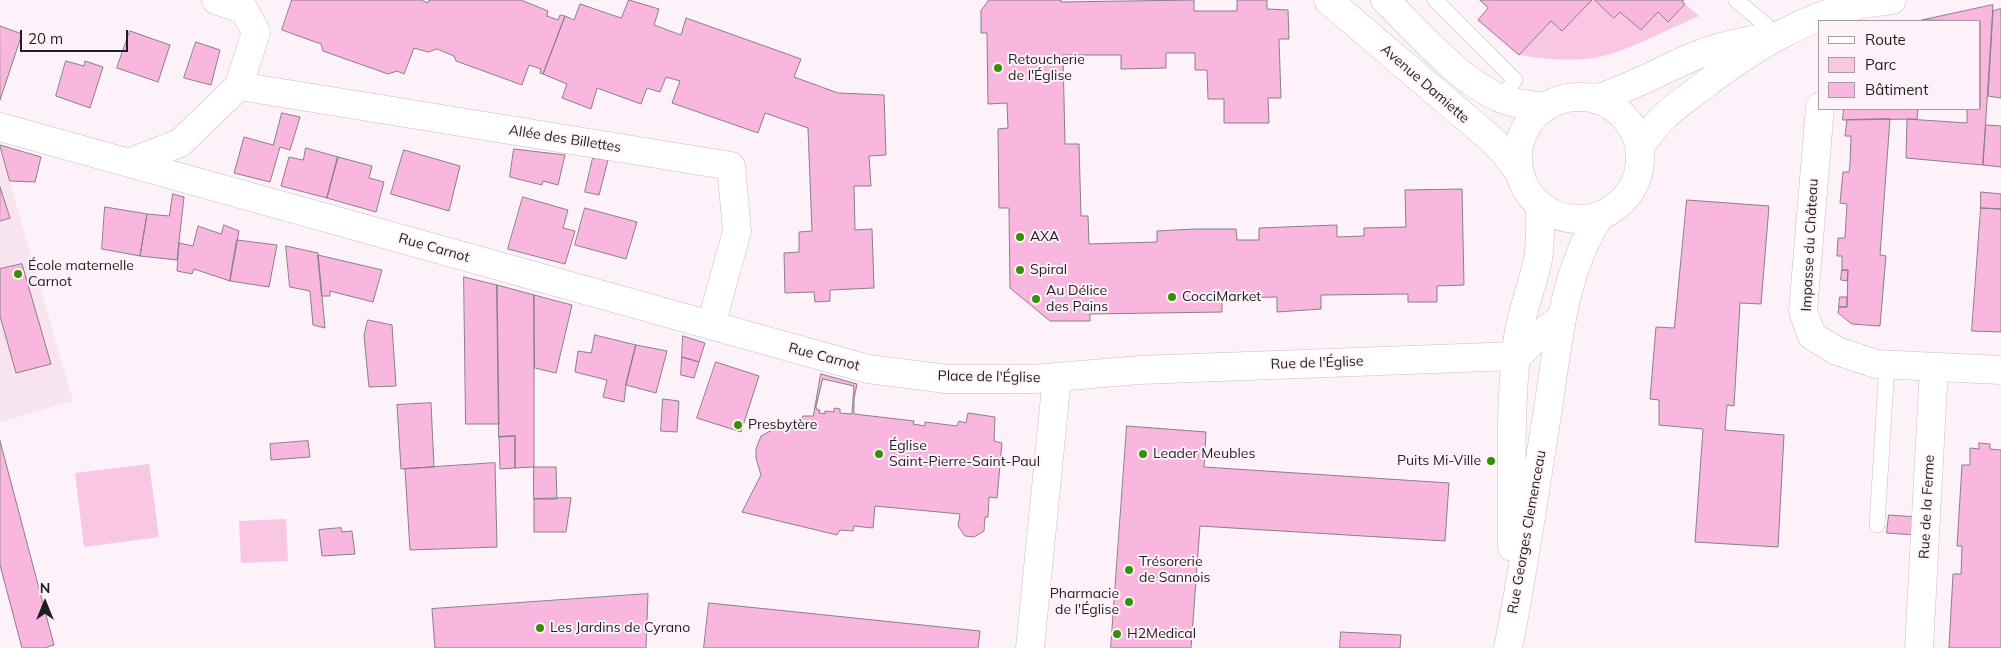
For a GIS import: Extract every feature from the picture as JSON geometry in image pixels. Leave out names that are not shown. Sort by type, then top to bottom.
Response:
[{"type":"street","points":[[130,162],[180,143],[239,86],[256,32],[244,10],[216,0]]},
{"type":"street","name":"Avenue Damiette","points":[[1328,0],[1490,139],[1504,152],[1519,172]]},
{"type":"street","points":[[1385,0],[1456,69],[1484,90],[1501,98],[1546,107]]},
{"type":"street","points":[[1827,18],[1855,3],[1892,0]]},
{"type":"street","points":[[1640,147],[1652,128],[1666,114],[1725,70],[1779,36],[1818,21]]},
{"type":"street","points":[[1595,99],[1620,91],[1697,55],[1743,41],[1779,36]]},
{"type":"street","name":"Allée des Billettes","points":[[239,86],[731,166],[737,231],[711,326]]},
{"type":"street","points":[[1585,97],[1608,104],[1619,111],[1629,122],[1636,133],[1640,147],[1641,162],[1639,176],[1633,189],[1613,210],[1588,219],[1569,219],[1551,213],[1540,206],[1527,191],[1519,172],[1518,147],[1522,135],[1532,119],[1546,107],[1564,98],[1585,97]]},
{"type":"street","name":"Impasse du Château","points":[[1820,110],[1804,310],[1812,336],[1837,350],[1876,364],[2001,370]]},
{"type":"street","name":"Rue Carnot","points":[[0,127],[868,369]]},
{"type":"street","name":"Rue Georges Clemenceau","points":[[1512,621],[1511,440],[1516,356],[1523,310],[1538,258],[1540,206]]},
{"type":"street","name":"Rue Georges Clemenceau","points":[[1512,621],[1562,316],[1580,257],[1589,234],[1600,216]]},
{"type":"street","points":[[1516,356],[1562,316]]},
{"type":"street","name":"Rue de l'Église","points":[[1057,377],[1150,369],[1516,356]]},
{"type":"street","name":"Rue de la Ferme","points":[[1919,648],[1934,367]]},
{"type":"street","name":"Place de l'Église","points":[[868,369],[946,378],[1057,377],[1030,648]]},
{"type":"street","points":[[1508,648],[1512,621]]},
{"type":"lane","points":[[1435,0],[1515,80],[1501,98]]},
{"type":"lane","points":[[1736,0],[1779,36]]},
{"type":"lane","points":[[1746,0],[1779,36]]},
{"type":"lane","points":[[1877,525],[1887,364]]},
{"type":"shaded area","name":"École maternelle Carnot","points":[[0,148],[73,401],[0,422]]},
{"type":"green space","points":[[1592,0],[1595,0],[1614,18],[1620,12],[1641,30],[1658,12],[1668,22],[1685,4],[1699,16],[1636,45],[1603,56],[1567,60],[1519,55],[1551,21],[1562,31]]},
{"type":"green space","points":[[149,464],[159,537],[84,547],[75,473]]},
{"type":"green space","points":[[286,519],[288,561],[241,563],[239,521]]},
{"type":"building","points":[[292,0],[421,0],[428,3],[429,0],[521,0],[548,11],[547,16],[558,20],[560,15],[565,16],[543,74],[540,73],[541,69],[529,65],[522,85],[456,61],[454,56],[437,49],[428,52],[414,48],[404,74],[397,71],[388,74],[323,51],[321,44],[282,30]]},
{"type":"building","points":[[629,0],[659,9],[654,25],[681,35],[686,18],[801,59],[794,77],[838,93],[884,95],[886,155],[869,156],[871,186],[854,186],[855,230],[872,229],[874,288],[830,290],[830,301],[815,302],[814,292],[785,293],[784,253],[799,252],[799,232],[812,231],[808,128],[765,113],[758,133],[672,103],[680,81],[666,77],[660,92],[647,88],[641,104],[597,88],[591,109],[562,98],[567,84],[543,74],[565,16],[574,20],[580,4],[621,18]]},
{"type":"building","points":[[989,0],[1061,0],[1061,2],[1194,0],[1194,11],[1237,11],[1237,0],[1267,0],[1267,9],[1288,10],[1289,39],[1279,39],[1281,98],[1268,98],[1269,123],[1224,123],[1224,99],[1208,99],[1207,70],[1195,70],[1195,53],[1166,53],[1166,68],[1121,69],[1121,55],[1063,55],[1065,144],[1079,144],[1081,216],[1088,216],[1089,244],[1157,242],[1157,231],[1194,229],[1236,229],[1237,240],[1259,240],[1259,228],[1337,225],[1337,237],[1364,236],[1364,228],[1406,227],[1405,190],[1462,189],[1464,285],[1437,286],[1437,302],[1408,302],[1408,294],[1321,295],[1321,309],[1277,312],[1277,297],[1222,298],[1222,312],[1090,314],[1090,321],[1050,321],[1010,288],[1009,208],[999,208],[998,129],[1008,128],[1007,103],[988,104],[987,33],[981,33],[981,11]]},
{"type":"building","points":[[1480,0],[1592,0],[1562,31],[1551,21],[1519,55],[1478,20],[1488,8]]},
{"type":"building","points":[[1595,0],[1684,0],[1682,2],[1685,4],[1668,22],[1658,12],[1641,30],[1620,12],[1614,18]]},
{"type":"building","points":[[1993,5],[1983,165],[1906,158],[1907,119],[1967,123],[1967,110],[1981,110],[1981,20],[1922,20]]},
{"type":"building","points":[[2001,9],[2001,98],[1988,96],[1993,11]]},
{"type":"building","points":[[0,26],[22,34],[0,100]]},
{"type":"building","points":[[130,31],[170,45],[158,82],[117,68]]},
{"type":"building","points":[[196,42],[220,50],[211,85],[184,78]]},
{"type":"building","points":[[66,61],[84,66],[85,61],[103,67],[90,108],[56,96]]},
{"type":"building","points":[[1844,110],[1918,110],[1917,119],[1843,120]]},
{"type":"building","points":[[282,113],[300,117],[290,150],[280,147],[270,182],[234,173],[244,137],[273,145]]},
{"type":"building","points":[[1890,119],[1880,255],[1886,256],[1880,326],[1852,324],[1838,313],[1839,307],[1847,307],[1848,270],[1842,270],[1842,256],[1837,256],[1838,238],[1845,238],[1847,204],[1840,203],[1843,172],[1849,172],[1850,164],[1851,136],[1845,136],[1847,120]]},
{"type":"building","points":[[1986,125],[2001,126],[2001,167],[1983,165]]},
{"type":"building","points":[[0,145],[41,157],[35,182],[10,181]]},
{"type":"building","points":[[306,148],[338,157],[327,198],[281,186],[289,157],[303,160]]},
{"type":"building","points":[[514,149],[565,155],[558,185],[543,181],[542,185],[510,177]]},
{"type":"building","points":[[404,150],[460,166],[449,211],[391,194]]},
{"type":"building","points":[[338,157],[372,166],[369,178],[384,182],[376,212],[327,198]]},
{"type":"building","points":[[593,158],[608,160],[599,195],[585,192]]},
{"type":"building","points":[[0,187],[10,218],[0,221]]},
{"type":"building","points":[[1981,192],[2001,194],[2001,209],[1981,208]]},
{"type":"building","points":[[173,194],[184,197],[177,260],[140,256],[147,214],[169,216]]},
{"type":"building","points":[[523,197],[568,210],[563,228],[575,231],[565,264],[508,249]]},
{"type":"building","points":[[1687,200],[1769,206],[1761,304],[1740,303],[1734,406],[1727,405],[1725,430],[1784,435],[1778,547],[1695,542],[1703,429],[1659,425],[1659,400],[1650,399],[1656,327],[1674,328]]},
{"type":"building","points":[[105,207],[147,214],[140,256],[102,249]]},
{"type":"building","points":[[585,208],[637,222],[626,259],[575,245]]},
{"type":"building","points":[[1981,208],[2001,209],[2001,332],[1972,331]]},
{"type":"building","points":[[224,225],[239,231],[230,281],[194,269],[192,274],[177,271],[179,243],[193,246],[198,226],[221,234]]},
{"type":"building","points":[[237,240],[277,245],[269,287],[230,281]]},
{"type":"building","points":[[286,246],[318,253],[325,328],[313,325],[310,291],[290,287]]},
{"type":"building","points":[[318,255],[382,270],[373,302],[330,291],[330,296],[322,296]]},
{"type":"building","points":[[22,264],[51,364],[16,373],[0,316],[0,269]]},
{"type":"building","points":[[1842,270],[1848,270],[1847,281],[1841,280]]},
{"type":"building","points":[[464,277],[497,285],[499,424],[466,424]]},
{"type":"building","points":[[497,285],[534,295],[534,467],[515,468],[515,436],[499,437]]},
{"type":"building","points":[[534,295],[572,305],[556,373],[535,368]]},
{"type":"building","points":[[1840,297],[1847,297],[1847,307],[1839,307]]},
{"type":"building","points":[[368,320],[392,325],[396,386],[369,387],[364,336]]},
{"type":"building","points":[[595,335],[636,345],[626,385],[624,402],[603,397],[607,380],[575,372],[578,351],[591,353]]},
{"type":"building","points":[[683,336],[705,343],[699,362],[682,357]]},
{"type":"building","points":[[636,345],[667,351],[656,393],[626,385]]},
{"type":"building","points":[[682,357],[699,362],[694,378],[681,375]]},
{"type":"building","points":[[716,362],[759,376],[741,432],[697,418]]},
{"type":"building","name":"Église Saint-Pierre-Saint-Paul","points":[[821,374],[857,384],[854,414],[914,421],[913,424],[925,426],[925,422],[957,426],[959,421],[966,423],[968,413],[995,417],[994,441],[1002,443],[997,498],[989,497],[988,517],[985,517],[984,531],[974,537],[965,536],[958,526],[960,514],[875,506],[873,528],[854,526],[853,531],[840,530],[837,535],[742,512],[761,475],[756,458],[756,449],[761,436],[778,427],[798,429],[798,423],[803,416],[813,416]]},
{"type":"building","points":[[823,379],[854,386],[852,414],[840,413],[840,409],[834,408],[834,412],[825,411],[825,414],[819,413],[820,410],[816,408]]},
{"type":"building","points":[[663,399],[679,401],[677,432],[661,431]]},
{"type":"building","points":[[431,403],[434,467],[401,469],[397,405]]},
{"type":"building","points":[[1127,426],[1206,432],[1204,467],[1449,483],[1445,541],[1200,526],[1191,648],[1111,648]]},
{"type":"building","points":[[515,436],[515,468],[500,469],[499,437]]},
{"type":"building","points":[[0,441],[54,645],[44,648],[22,648],[0,565]]},
{"type":"building","points":[[308,441],[310,457],[271,460],[270,444]]},
{"type":"building","points":[[1979,443],[1990,444],[1990,449],[2001,450],[2001,648],[1949,648],[1953,574],[1961,574],[1962,546],[1957,546],[1962,465],[1970,465],[1970,448],[1979,449]]},
{"type":"building","points":[[495,463],[497,547],[410,550],[405,469]]},
{"type":"building","points":[[534,467],[556,467],[557,499],[534,499]]},
{"type":"building","points":[[571,498],[566,532],[534,532],[534,499]]},
{"type":"building","points":[[1889,515],[1917,517],[1915,535],[1887,533]]},
{"type":"building","points":[[341,528],[342,532],[352,531],[355,554],[322,556],[319,530]]},
{"type":"building","name":"Les Jardins de Cyrano","points":[[648,594],[646,648],[435,648],[432,609]]},
{"type":"building","points":[[709,603],[980,631],[978,648],[704,648]]},
{"type":"building","points":[[1341,632],[1401,635],[1400,648],[1340,648]]},
{"type":"place","name":"Retoucherie de l'Église","points":[[998,68]]},
{"type":"place","name":"AXA","points":[[1020,237]]},
{"type":"place","name":"Spiral","points":[[1020,270]]},
{"type":"place","name":"École maternelle Carnot","points":[[18,274]]},
{"type":"place","name":"CocciMarket","points":[[1172,297]]},
{"type":"place","name":"Au Délice des Pains","points":[[1036,299]]},
{"type":"place","name":"Presbytère","points":[[738,425]]},
{"type":"place","name":"Église Saint-Pierre-Saint-Paul","points":[[879,454]]},
{"type":"place","name":"Leader Meubles","points":[[1143,454]]},
{"type":"place","name":"Puits Mi-Ville","points":[[1491,461]]},
{"type":"place","name":"Trésorerie de Sannois","points":[[1129,570]]},
{"type":"place","name":"Pharmacie de l'Église","points":[[1129,602]]},
{"type":"place","name":"Les Jardins de Cyrano","points":[[540,628]]},
{"type":"place","name":"H2Medical","points":[[1117,634]]}]
